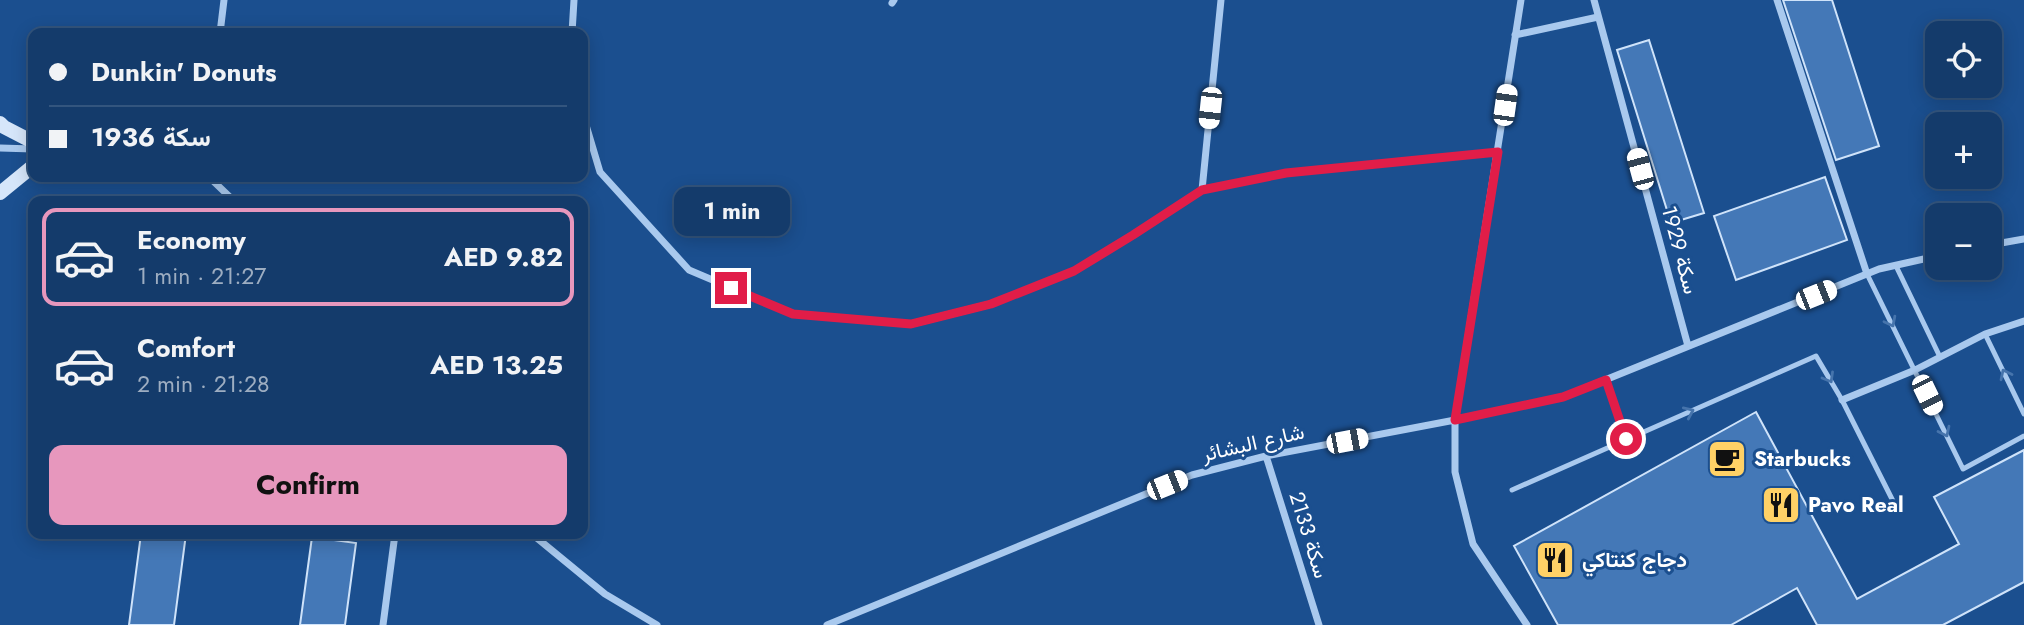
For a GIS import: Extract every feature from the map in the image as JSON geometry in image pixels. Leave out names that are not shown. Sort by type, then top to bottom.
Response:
[{"type":"street","points":[[221,28],[224,0]]},
{"type":"street","points":[[572,28],[574,0]]},
{"type":"street","points":[[1202,190],[1221,0]]},
{"type":"street","points":[[1521,0],[1455,420],[1455,472],[1473,544],[1527,625]]},
{"type":"street","name":"سكة 1929","points":[[1594,0],[1688,346]]},
{"type":"street","points":[[1777,0],[1867,274]]},
{"type":"street","points":[[1515,35],[1598,17]]},
{"type":"street","points":[[0,123],[28,139]]},
{"type":"street","points":[[588,132],[600,172],[689,270],[793,314],[911,324],[991,304],[1074,271],[1202,190],[1286,173],[1498,152]]},
{"type":"street","points":[[0,148],[28,149]]},
{"type":"street","points":[[0,193],[28,170]]},
{"type":"street","points":[[214,182],[229,196]]},
{"type":"street","points":[[2002,243],[2024,239]]},
{"type":"street","name":"شارع البشائر","points":[[827,625],[1192,475],[1266,456],[1563,397],[1867,274],[1925,259]]},
{"type":"street","points":[[1842,400],[1915,370],[1985,334],[2024,321]]},
{"type":"street","name":"سكة 2133","points":[[1266,456],[1319,625]]},
{"type":"street","points":[[383,625],[395,539]]},
{"type":"street","points":[[538,539],[605,594],[657,625]]},
{"type":"lane","points":[[1896,265],[1940,357]]},
{"type":"lane","points":[[1867,274],[1963,469],[2024,436]]},
{"type":"lane","points":[[1985,334],[2024,414]]},
{"type":"lane","points":[[1512,490],[1816,356],[1842,400],[1895,505]]},
{"type":"lane","points":[[1606,380],[1626,439]]},
{"type":"building","points":[[1783,0],[1832,0],[1879,146],[1836,160]]},
{"type":"building","points":[[1649,40],[1704,213],[1671,223],[1617,50]]},
{"type":"building","points":[[1825,177],[1847,240],[1736,280],[1714,216]]},
{"type":"building","points":[[1756,412],[1857,599],[1959,544],[1934,497],[2024,450],[2024,582],[1943,625],[1817,625],[1797,588],[1731,625],[1558,625],[1514,546]]},
{"type":"building","points":[[140,539],[185,539],[174,625],[129,625]]},
{"type":"building","points":[[312,539],[356,543],[345,625],[300,625]]},
{"type":"place","name":"Starbucks","points":[[1727,459]]},
{"type":"place","name":"Pavo Real","points":[[1781,505]]},
{"type":"place","name":"دجاج كنتاكي","points":[[1555,560]]},
{"type":"route","points":[[731,288],[793,314],[911,324],[991,304],[1074,271],[1202,190],[1286,173],[1498,152],[1455,420],[1563,397],[1606,380],[1626,439]]}]
